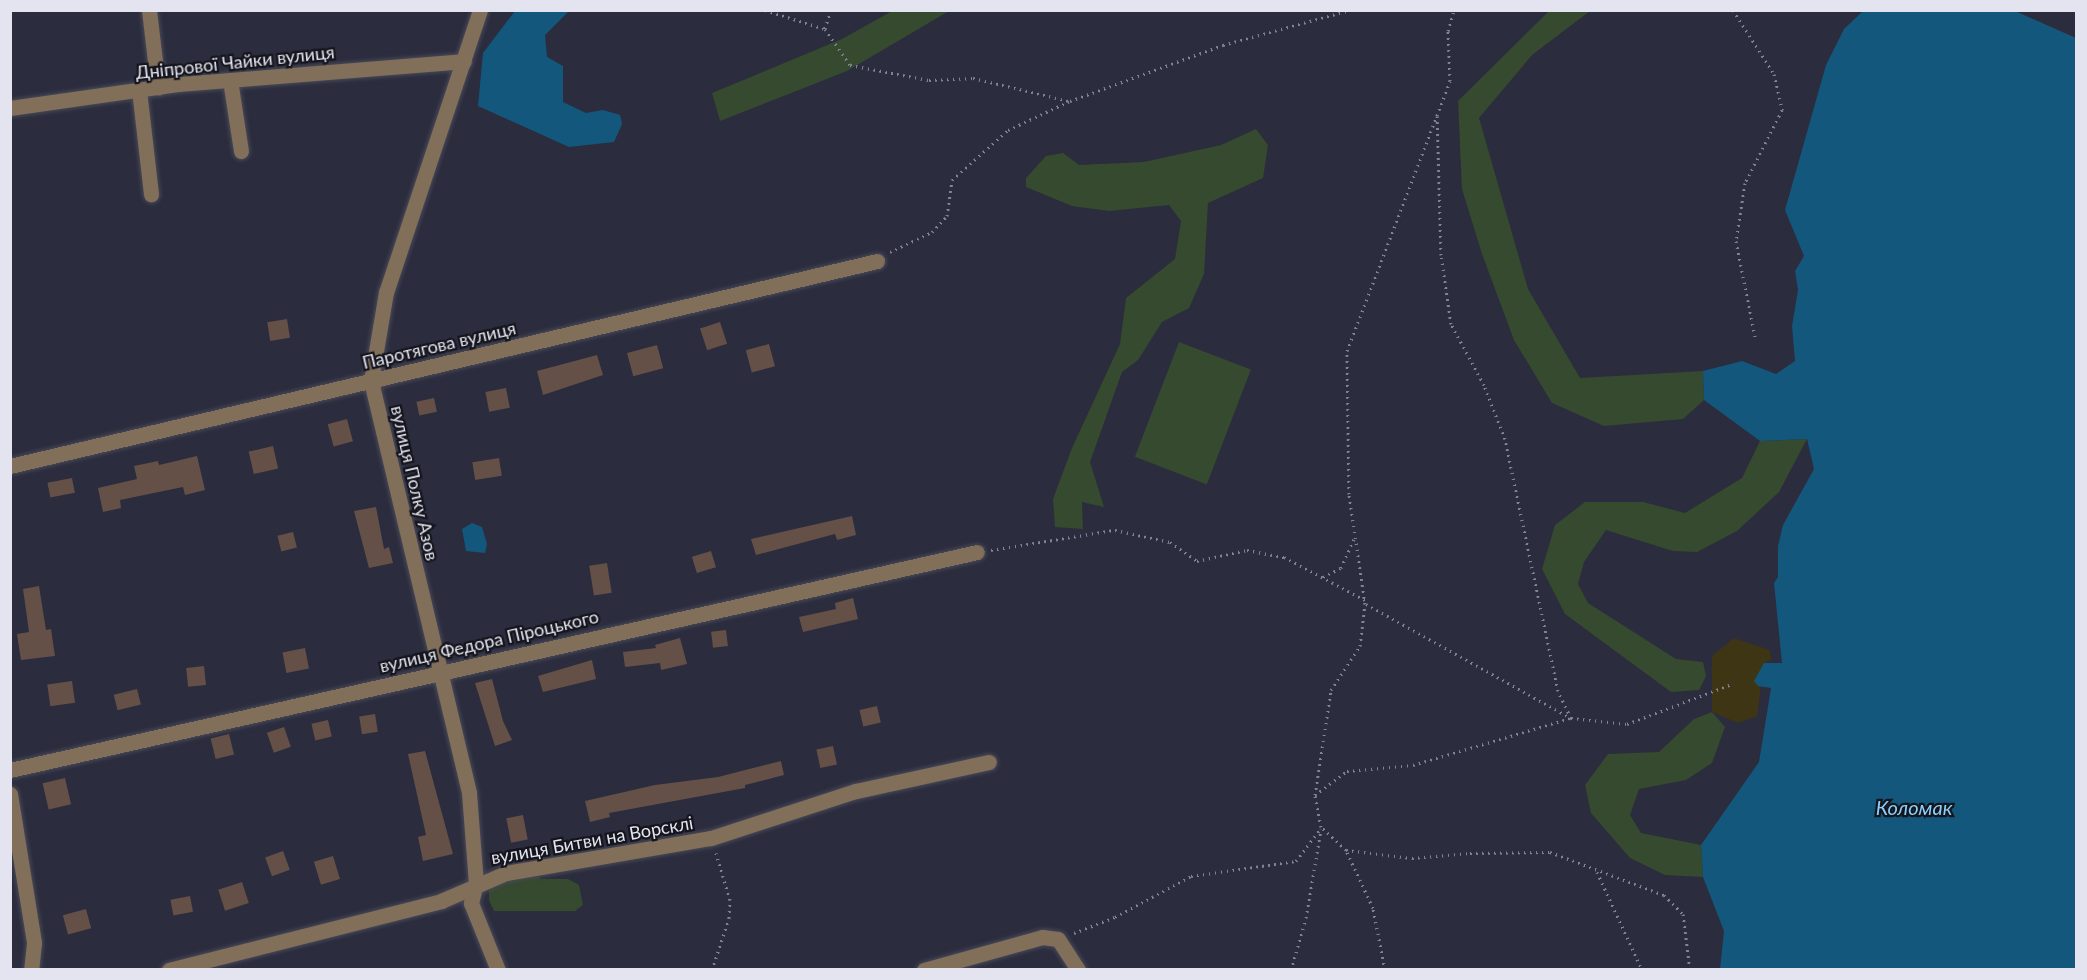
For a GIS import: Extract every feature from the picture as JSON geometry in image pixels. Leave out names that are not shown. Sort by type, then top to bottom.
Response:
[{"type":"street","points":[[149,10],[158,87]]},
{"type":"street","name":"вулиця Полку Азов","points":[[480,10],[386,292],[371,381],[469,793],[476,883],[471,903],[498,969]]},
{"type":"street","name":"Дніпрової Чайки вулиця","points":[[10,108],[158,87],[464,61]]},
{"type":"street","points":[[230,80],[241,151]]},
{"type":"street","points":[[139,90],[151,194]]},
{"type":"street","name":"Паротягова вулиця","points":[[10,466],[877,261]]},
{"type":"street","name":"вулиця Федора Піроцького","points":[[10,770],[978,552]]},
{"type":"street","name":"вулиця Битви на Ворсклі","points":[[169,969],[441,902],[476,883],[506,873],[711,838],[856,791],[989,762]]},
{"type":"street","points":[[10,794],[34,943],[31,969]]},
{"type":"street","points":[[924,969],[1042,937],[1058,939],[1078,969]]},
{"type":"path","points":[[765,10],[825,29],[850,65],[929,80],[973,78],[1070,101]]},
{"type":"path","points":[[825,29],[831,10]]},
{"type":"path","points":[[877,261],[932,232],[946,216],[952,180],[1008,130],[1070,101],[1223,45],[1350,10]]},
{"type":"path","points":[[1291,969],[1306,918],[1321,827],[1315,795],[1331,690],[1360,646],[1365,602],[1349,494],[1347,351],[1450,81],[1448,31],[1454,10]]},
{"type":"path","points":[[1733,10],[1774,74],[1782,110],[1745,183],[1736,241],[1755,337]]},
{"type":"path","points":[[1437,114],[1441,255],[1451,324],[1484,385],[1505,439],[1558,690],[1571,718]]},
{"type":"path","points":[[978,552],[1115,530],[1170,542],[1197,561],[1246,550],[1284,557],[1571,718]]},
{"type":"path","points":[[1323,577],[1341,568],[1355,537]]},
{"type":"path","points":[[1315,795],[1347,771],[1413,765],[1571,718],[1627,724],[1732,684]]},
{"type":"path","points":[[1321,827],[1346,850],[1373,908],[1385,969]]},
{"type":"path","points":[[1058,939],[1115,916],[1191,876],[1296,861],[1321,827]]},
{"type":"path","points":[[711,838],[730,900],[729,918],[712,969]]},
{"type":"path","points":[[1346,850],[1412,858],[1470,853],[1551,852],[1597,872],[1664,895],[1683,914],[1690,969]]},
{"type":"path","points":[[1597,872],[1642,969]]},
{"type":"green space","points":[[894,10],[949,11],[847,71],[720,121],[712,93],[842,39]]},
{"type":"green space","points":[[1549,11],[1590,11],[1532,55],[1479,118],[1528,289],[1580,378],[1703,371],[1704,400],[1683,419],[1604,426],[1552,403],[1514,340],[1482,254],[1462,189],[1458,101]]},
{"type":"green space","points":[[1256,129],[1268,145],[1263,178],[1208,203],[1204,274],[1189,308],[1162,322],[1138,360],[1122,372],[1090,462],[1104,507],[1082,502],[1083,529],[1055,527],[1053,499],[1072,448],[1120,344],[1126,298],[1175,259],[1181,221],[1169,205],[1109,211],[1072,206],[1026,187],[1026,178],[1046,156],[1063,153],[1079,165],[1144,162],[1221,145]]},
{"type":"green space","points":[[1179,342],[1251,370],[1207,484],[1135,457]]},
{"type":"green space","points":[[1807,439],[1779,492],[1737,531],[1697,552],[1673,551],[1606,530],[1584,562],[1578,584],[1588,603],[1676,659],[1703,662],[1706,676],[1699,690],[1671,692],[1565,614],[1542,569],[1555,525],[1585,502],[1643,502],[1685,513],[1742,478],[1760,441]]},
{"type":"green space","points":[[1712,712],[1725,727],[1712,763],[1686,780],[1639,789],[1630,815],[1641,833],[1701,845],[1703,877],[1665,875],[1630,858],[1591,813],[1585,785],[1608,754],[1659,752],[1694,719]]},
{"type":"green space","points":[[535,873],[541,879],[568,879],[579,885],[583,905],[575,911],[494,911],[489,900],[489,889],[504,879]]},
{"type":"sand","points":[[1734,638],[1770,650],[1771,660],[1764,663],[1757,716],[1738,723],[1712,712],[1712,656]]},
{"type":"water","points":[[515,11],[569,11],[545,35],[547,57],[563,66],[563,102],[586,113],[603,110],[620,115],[622,124],[614,142],[569,147],[478,106],[483,53]]},
{"type":"water","name":"Коломак","points":[[1863,11],[2015,11],[2076,38],[2076,969],[1720,969],[1724,931],[1703,877],[1701,845],[1759,762],[1771,688],[1758,686],[1754,681],[1764,663],[1782,663],[1774,583],[1778,577],[1778,546],[1783,525],[1814,469],[1807,439],[1760,441],[1704,400],[1703,371],[1742,361],[1776,374],[1795,361],[1792,326],[1798,290],[1795,271],[1804,256],[1785,210],[1826,65],[1844,29]]},
{"type":"water","points":[[472,523],[482,527],[487,544],[485,553],[466,551],[462,529]]},
{"type":"building","points":[[287,319],[290,338],[270,341],[267,322]]},
{"type":"building","points":[[720,322],[727,344],[707,350],[700,328]]},
{"type":"building","points":[[769,344],[775,366],[752,372],[746,350]]},
{"type":"building","points":[[657,345],[663,368],[633,376],[627,353]]},
{"type":"building","points":[[597,355],[603,375],[543,395],[537,371]]},
{"type":"building","points":[[506,388],[510,408],[489,412],[485,392]]},
{"type":"building","points":[[434,398],[437,412],[419,415],[416,402]]},
{"type":"building","points":[[347,419],[353,441],[334,446],[328,424]]},
{"type":"building","points":[[273,446],[278,468],[254,474],[249,452]]},
{"type":"building","points":[[197,456],[205,490],[185,495],[183,487],[120,500],[121,508],[103,512],[98,488],[137,479],[134,466],[158,461],[159,465]]},
{"type":"building","points":[[499,458],[502,476],[475,480],[472,462]]},
{"type":"building","points":[[72,478],[75,493],[50,497],[47,483]]},
{"type":"building","points":[[376,507],[384,549],[389,547],[393,563],[369,568],[354,511]]},
{"type":"building","points":[[852,516],[856,535],[837,540],[835,534],[756,555],[751,539]]},
{"type":"building","points":[[293,532],[297,548],[281,551],[277,536]]},
{"type":"building","points":[[711,551],[716,567],[697,573],[692,557]]},
{"type":"building","points":[[607,563],[612,593],[594,595],[589,566]]},
{"type":"building","points":[[39,586],[46,630],[51,629],[55,656],[21,660],[17,634],[29,632],[23,589]]},
{"type":"building","points":[[853,598],[858,619],[803,632],[799,617],[836,609],[835,603]]},
{"type":"building","points":[[726,630],[728,646],[713,648],[711,632]]},
{"type":"building","points":[[680,638],[687,664],[661,670],[660,663],[625,667],[623,652],[656,648],[655,645]]},
{"type":"building","points":[[305,648],[309,669],[286,673],[282,652]]},
{"type":"building","points":[[592,660],[596,679],[543,692],[538,676]]},
{"type":"building","points":[[204,666],[206,685],[188,687],[186,668]]},
{"type":"building","points":[[492,679],[503,721],[512,740],[495,746],[475,683]]},
{"type":"building","points":[[72,681],[75,703],[50,706],[47,684]]},
{"type":"building","points":[[137,689],[141,705],[118,710],[114,695]]},
{"type":"building","points":[[877,706],[881,723],[863,727],[859,710]]},
{"type":"building","points":[[375,714],[378,732],[362,734],[359,717]]},
{"type":"building","points":[[328,720],[332,737],[315,740],[311,724]]},
{"type":"building","points":[[284,727],[291,747],[274,753],[267,733]]},
{"type":"building","points":[[229,734],[234,754],[216,759],[211,739]]},
{"type":"building","points":[[833,746],[837,765],[820,768],[816,750]]},
{"type":"building","points":[[425,751],[453,854],[423,861],[418,837],[426,835],[408,754]]},
{"type":"building","points":[[781,761],[784,775],[745,785],[745,788],[609,813],[610,817],[590,822],[585,801],[655,785],[718,777]]},
{"type":"building","points":[[65,778],[71,804],[49,809],[43,783]]},
{"type":"building","points":[[523,815],[528,840],[511,843],[506,818]]},
{"type":"building","points":[[283,851],[290,870],[272,876],[265,857]]},
{"type":"building","points":[[333,856],[340,879],[321,885],[314,862]]},
{"type":"building","points":[[242,882],[249,903],[225,911],[218,890]]},
{"type":"building","points":[[190,896],[193,912],[173,916],[170,900]]},
{"type":"building","points":[[86,909],[91,928],[68,935],[63,915]]}]
